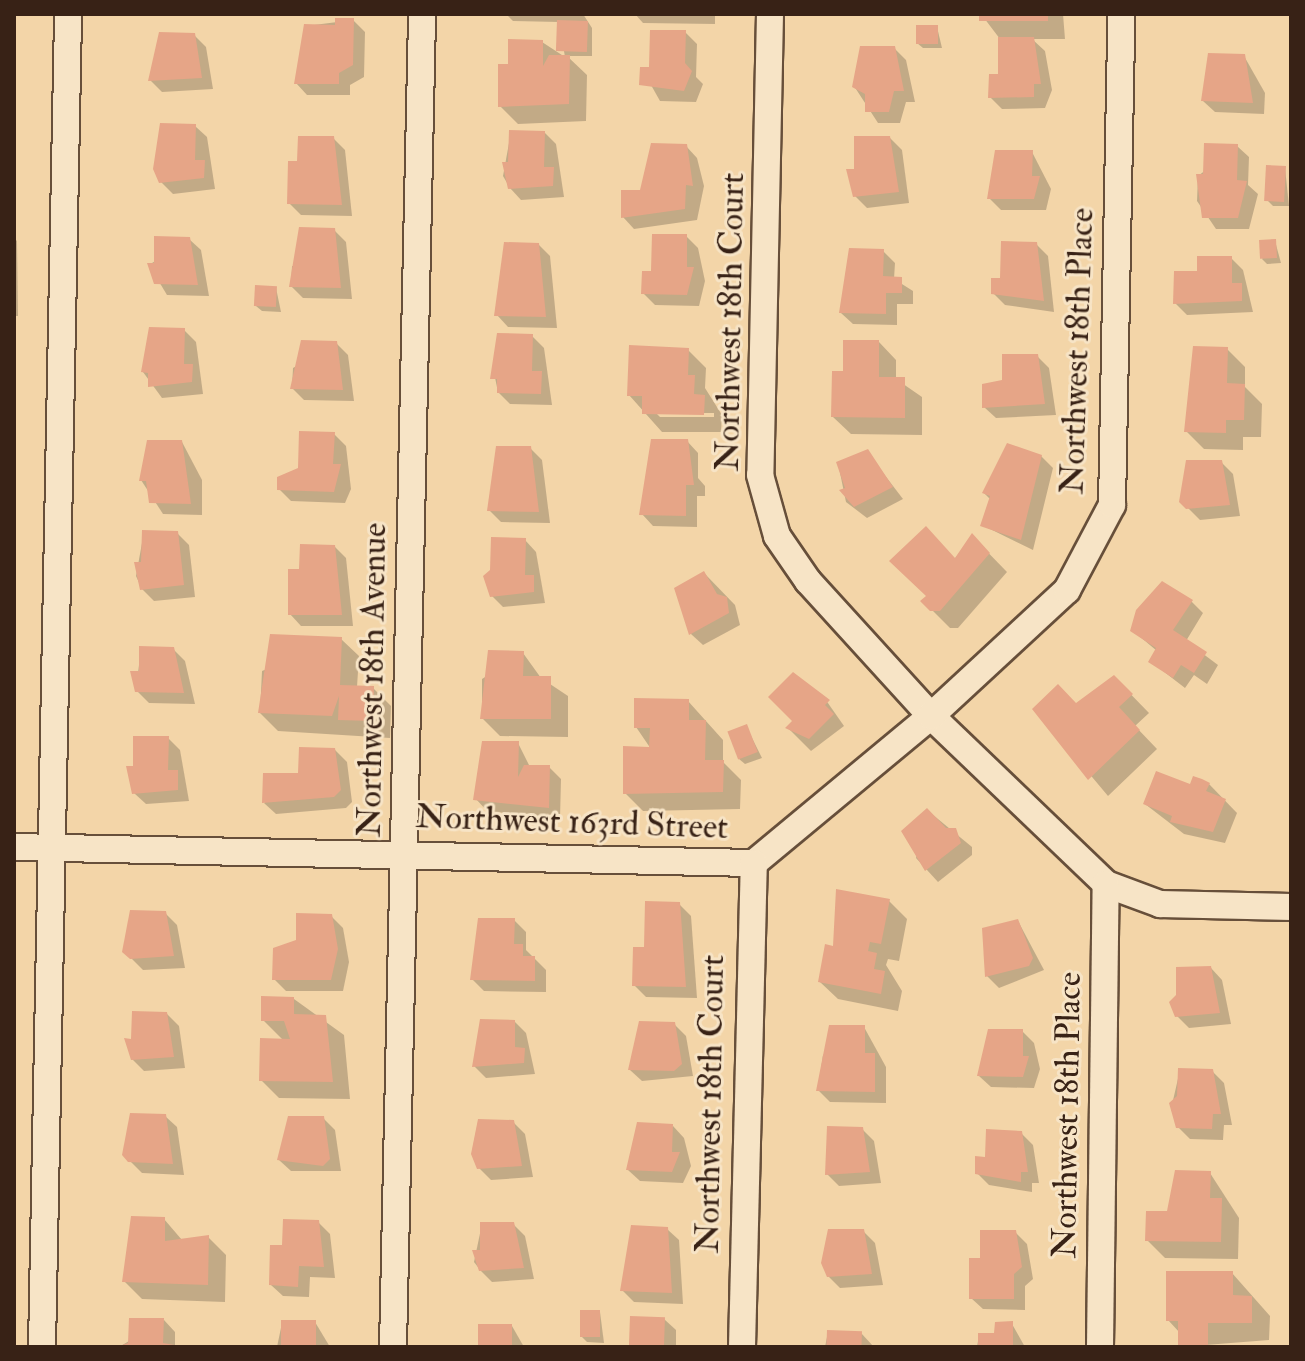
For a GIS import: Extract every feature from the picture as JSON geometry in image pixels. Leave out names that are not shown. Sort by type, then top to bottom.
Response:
[{"type":"street","points":[[42,1347],[49,848],[68,14]]},
{"type":"street","name":"Northwest 18th Avenue","points":[[393,1347],[422,14]]},
{"type":"street","name":"Northwest 18th Court","points":[[770,14],[760,475],[777,536],[808,581],[931,716]]},
{"type":"street","name":"Northwest 18th Place","points":[[931,716],[1067,590],[1112,505],[1121,14]]},
{"type":"street","points":[[931,716],[1106,884],[1160,904],[1291,907]]},
{"type":"street","name":"Northwest 163rd Street","points":[[14,847],[404,853],[754,863],[931,716]]},
{"type":"street","name":"Northwest 18th Court","points":[[742,1347],[754,863]]},
{"type":"street","name":"Northwest 18th Place","points":[[1100,1347],[1106,884]]},
{"type":"building","points":[[979,14],[1048,14],[1048,21],[979,21]]},
{"type":"building","points":[[335,18],[354,18],[353,65],[339,73],[339,84],[294,84],[304,24],[335,25]]},
{"type":"building","points":[[557,20],[588,21],[587,52],[556,51]]},
{"type":"building","points":[[916,25],[938,25],[938,44],[916,44]]},
{"type":"building","points":[[650,30],[686,30],[685,63],[692,71],[684,91],[639,85],[640,67],[649,67]]},
{"type":"building","points":[[159,32],[195,33],[202,78],[148,81]]},
{"type":"building","points":[[998,37],[1034,37],[1041,84],[1034,84],[1034,97],[988,98],[989,74],[998,74]]},
{"type":"building","points":[[508,39],[543,40],[543,66],[549,55],[570,55],[569,104],[498,107],[498,64],[508,64]]},
{"type":"building","points":[[860,46],[895,46],[904,91],[894,91],[889,112],[865,112],[865,94],[852,87]]},
{"type":"building","points":[[1208,53],[1245,54],[1253,103],[1201,101]]},
{"type":"building","points":[[160,123],[196,124],[195,160],[205,160],[204,178],[159,183],[153,169]]},
{"type":"building","points":[[509,130],[545,131],[544,167],[554,167],[553,186],[508,189],[502,162],[508,162]]},
{"type":"building","points":[[298,136],[334,136],[342,205],[287,204],[288,161],[297,161]]},
{"type":"building","points":[[854,136],[890,136],[899,192],[853,197],[846,169],[854,169]]},
{"type":"building","points":[[651,143],[687,144],[693,186],[686,185],[685,209],[621,218],[621,190],[640,190]]},
{"type":"building","points":[[1204,143],[1238,144],[1237,180],[1247,181],[1238,218],[1202,218],[1196,174],[1203,174]]},
{"type":"building","points":[[995,150],[1033,150],[1032,176],[1040,176],[1034,199],[987,199]]},
{"type":"building","points":[[1266,165],[1286,166],[1284,202],[1264,201]]},
{"type":"building","points":[[299,227],[335,228],[341,288],[289,287]]},
{"type":"building","points":[[652,234],[687,234],[687,267],[694,267],[687,295],[641,294],[642,271],[651,271]]},
{"type":"building","points":[[154,236],[190,237],[198,285],[154,284],[147,263],[154,263]]},
{"type":"building","points":[[1276,239],[1277,258],[1260,259],[1259,240]]},
{"type":"building","points":[[1001,241],[1037,242],[1044,301],[991,294],[991,278],[1000,278]]},
{"type":"building","points":[[504,242],[539,243],[546,317],[494,316]]},
{"type":"building","points":[[849,248],[884,249],[883,276],[902,277],[902,293],[886,293],[886,314],[839,313]]},
{"type":"building","points":[[1197,256],[1232,256],[1232,283],[1242,283],[1242,301],[1173,304],[1174,271],[1197,271]]},
{"type":"building","points":[[255,285],[277,286],[276,307],[254,306]]},
{"type":"building","points":[[149,327],[185,328],[184,364],[193,364],[192,382],[148,387],[148,373],[141,372]]},
{"type":"building","points":[[497,333],[533,334],[532,371],[542,371],[541,394],[497,393],[497,379],[490,379]]},
{"type":"building","points":[[301,340],[337,341],[343,390],[290,389]]},
{"type":"building","points":[[843,340],[879,340],[879,377],[905,377],[905,418],[831,417],[832,371],[843,371]]},
{"type":"building","points":[[629,345],[689,348],[688,375],[695,375],[694,394],[705,395],[704,415],[642,414],[642,396],[627,396]]},
{"type":"building","points":[[1193,346],[1228,347],[1227,383],[1245,384],[1244,420],[1226,420],[1226,433],[1184,432]]},
{"type":"building","points":[[1002,354],[1038,354],[1045,404],[982,408],[982,384],[1002,380]]},
{"type":"building","points":[[299,431],[335,432],[333,464],[341,464],[334,492],[277,490],[277,477],[298,468]]},
{"type":"building","points":[[651,439],[688,439],[694,485],[686,485],[686,516],[639,515]]},
{"type":"building","points":[[147,440],[182,440],[191,504],[149,503],[146,481],[139,481]]},
{"type":"building","points":[[1007,443],[1042,455],[1021,540],[980,526],[990,496],[982,493]]},
{"type":"building","points":[[496,446],[531,446],[539,512],[487,511]]},
{"type":"building","points":[[868,449],[893,487],[854,507],[839,490],[845,488],[836,462]]},
{"type":"building","points":[[1186,460],[1222,460],[1230,505],[1186,509],[1179,502]]},
{"type":"building","points":[[926,526],[955,558],[972,533],[990,553],[940,611],[930,611],[920,601],[926,596],[889,561]]},
{"type":"building","points":[[142,530],[178,531],[184,585],[140,590],[134,562],[141,562]]},
{"type":"building","points":[[491,537],[526,538],[525,575],[534,575],[534,592],[490,597],[483,576],[490,570]]},
{"type":"building","points":[[300,544],[335,545],[342,615],[288,615],[288,569],[299,569]]},
{"type":"building","points":[[704,571],[717,594],[727,597],[729,613],[689,635],[674,588]]},
{"type":"building","points":[[1162,581],[1193,600],[1173,630],[1207,652],[1194,673],[1181,665],[1173,678],[1148,662],[1156,648],[1130,631],[1136,610]]},
{"type":"building","points":[[270,634],[342,637],[340,685],[374,686],[373,721],[338,720],[339,696],[332,716],[258,713]]},
{"type":"building","points":[[139,646],[174,647],[184,693],[135,692],[130,671],[139,671]]},
{"type":"building","points":[[488,650],[524,651],[523,676],[551,676],[551,719],[480,719]]},
{"type":"building","points":[[793,672],[830,700],[825,705],[834,714],[809,739],[785,728],[792,721],[768,697]]},
{"type":"building","points":[[1114,675],[1133,694],[1119,707],[1140,730],[1088,780],[1032,709],[1058,684],[1076,703]]},
{"type":"building","points":[[634,698],[689,699],[689,720],[706,720],[705,760],[724,760],[723,792],[623,794],[623,746],[649,747],[650,728],[634,728]]},
{"type":"building","points":[[747,724],[758,752],[738,760],[727,732]]},
{"type":"building","points":[[133,736],[169,736],[168,770],[178,770],[178,790],[132,794],[126,766],[133,766]]},
{"type":"building","points":[[482,741],[519,741],[518,777],[524,765],[550,765],[549,808],[473,800]]},
{"type":"building","points":[[299,747],[335,748],[341,790],[334,797],[262,803],[263,773],[298,773]]},
{"type":"building","points":[[1156,771],[1190,784],[1193,776],[1202,779],[1210,783],[1206,791],[1226,799],[1213,832],[1170,822],[1172,816],[1143,804]]},
{"type":"building","points":[[927,808],[946,828],[956,828],[961,843],[925,871],[901,831]]},
{"type":"building","points":[[836,889],[890,899],[881,944],[870,942],[868,951],[877,953],[874,969],[885,971],[881,994],[818,982],[825,944],[833,946]]},
{"type":"building","points":[[645,901],[680,902],[686,987],[632,986],[633,947],[644,947]]},
{"type":"building","points":[[130,910],[166,911],[174,956],[130,959],[122,952]]},
{"type":"building","points":[[296,913],[332,914],[338,949],[331,980],[272,980],[273,948],[296,940]]},
{"type":"building","points":[[478,918],[515,918],[514,944],[523,944],[523,956],[535,956],[535,981],[470,980]]},
{"type":"building","points":[[1018,919],[1033,958],[1029,966],[985,977],[982,928]]},
{"type":"building","points":[[1211,966],[1220,1013],[1175,1017],[1169,1002],[1176,995],[1176,967]]},
{"type":"building","points":[[261,996],[294,997],[294,1014],[326,1015],[333,1082],[259,1081],[260,1038],[290,1039],[284,1021],[261,1021]]},
{"type":"building","points":[[132,1011],[167,1012],[174,1057],[131,1060],[124,1038],[131,1039]]},
{"type":"building","points":[[480,1019],[515,1020],[515,1047],[525,1048],[524,1063],[472,1067]]},
{"type":"building","points":[[639,1021],[675,1022],[682,1064],[674,1071],[628,1070]]},
{"type":"building","points":[[829,1025],[865,1025],[865,1053],[875,1053],[875,1092],[816,1091]]},
{"type":"building","points":[[988,1029],[1023,1029],[1023,1056],[1029,1056],[1023,1077],[977,1076]]},
{"type":"building","points":[[1178,1068],[1213,1069],[1221,1114],[1213,1114],[1212,1129],[1176,1128],[1169,1103],[1177,1096]]},
{"type":"building","points":[[130,1113],[166,1114],[173,1164],[128,1162],[122,1155]]},
{"type":"building","points":[[288,1116],[324,1116],[330,1159],[323,1166],[277,1160]]},
{"type":"building","points":[[478,1119],[514,1120],[522,1166],[477,1169],[471,1154]]},
{"type":"building","points":[[637,1122],[673,1124],[672,1152],[680,1152],[672,1172],[626,1170]]},
{"type":"building","points":[[827,1126],[863,1127],[870,1172],[825,1175]]},
{"type":"building","points":[[986,1129],[1022,1131],[1028,1172],[1021,1172],[1021,1182],[975,1174],[975,1156],[985,1157]]},
{"type":"building","points":[[1175,1170],[1211,1171],[1210,1198],[1222,1198],[1221,1242],[1145,1241],[1146,1211],[1167,1211]]},
{"type":"building","points":[[131,1216],[165,1217],[165,1241],[209,1235],[208,1285],[122,1282]]},
{"type":"building","points":[[283,1219],[319,1220],[324,1267],[299,1266],[298,1287],[269,1285],[270,1245],[282,1245]]},
{"type":"building","points":[[480,1222],[514,1222],[524,1268],[479,1271],[472,1250],[480,1250]]},
{"type":"building","points":[[631,1225],[668,1227],[672,1293],[620,1291]]},
{"type":"building","points":[[828,1229],[864,1229],[872,1274],[827,1277],[821,1263]]},
{"type":"building","points":[[980,1230],[1016,1230],[1022,1267],[1014,1274],[1014,1299],[969,1299],[969,1258],[980,1258]]},
{"type":"building","points":[[1166,1271],[1233,1271],[1233,1295],[1252,1296],[1252,1323],[1208,1323],[1208,1347],[1178,1347],[1178,1321],[1166,1321]]},
{"type":"building","points":[[580,1310],[600,1310],[600,1337],[580,1337]]},
{"type":"building","points":[[630,1316],[665,1317],[664,1347],[629,1347]]},
{"type":"building","points":[[129,1318],[164,1318],[163,1343],[186,1347],[117,1347],[128,1343]]},
{"type":"building","points":[[281,1320],[316,1320],[316,1347],[281,1347]]},
{"type":"building","points":[[1013,1321],[1013,1347],[978,1347],[978,1333],[994,1333],[995,1322]]},
{"type":"building","points":[[478,1324],[512,1324],[512,1347],[478,1347]]},
{"type":"building","points":[[827,1330],[862,1331],[861,1347],[826,1347]]}]
